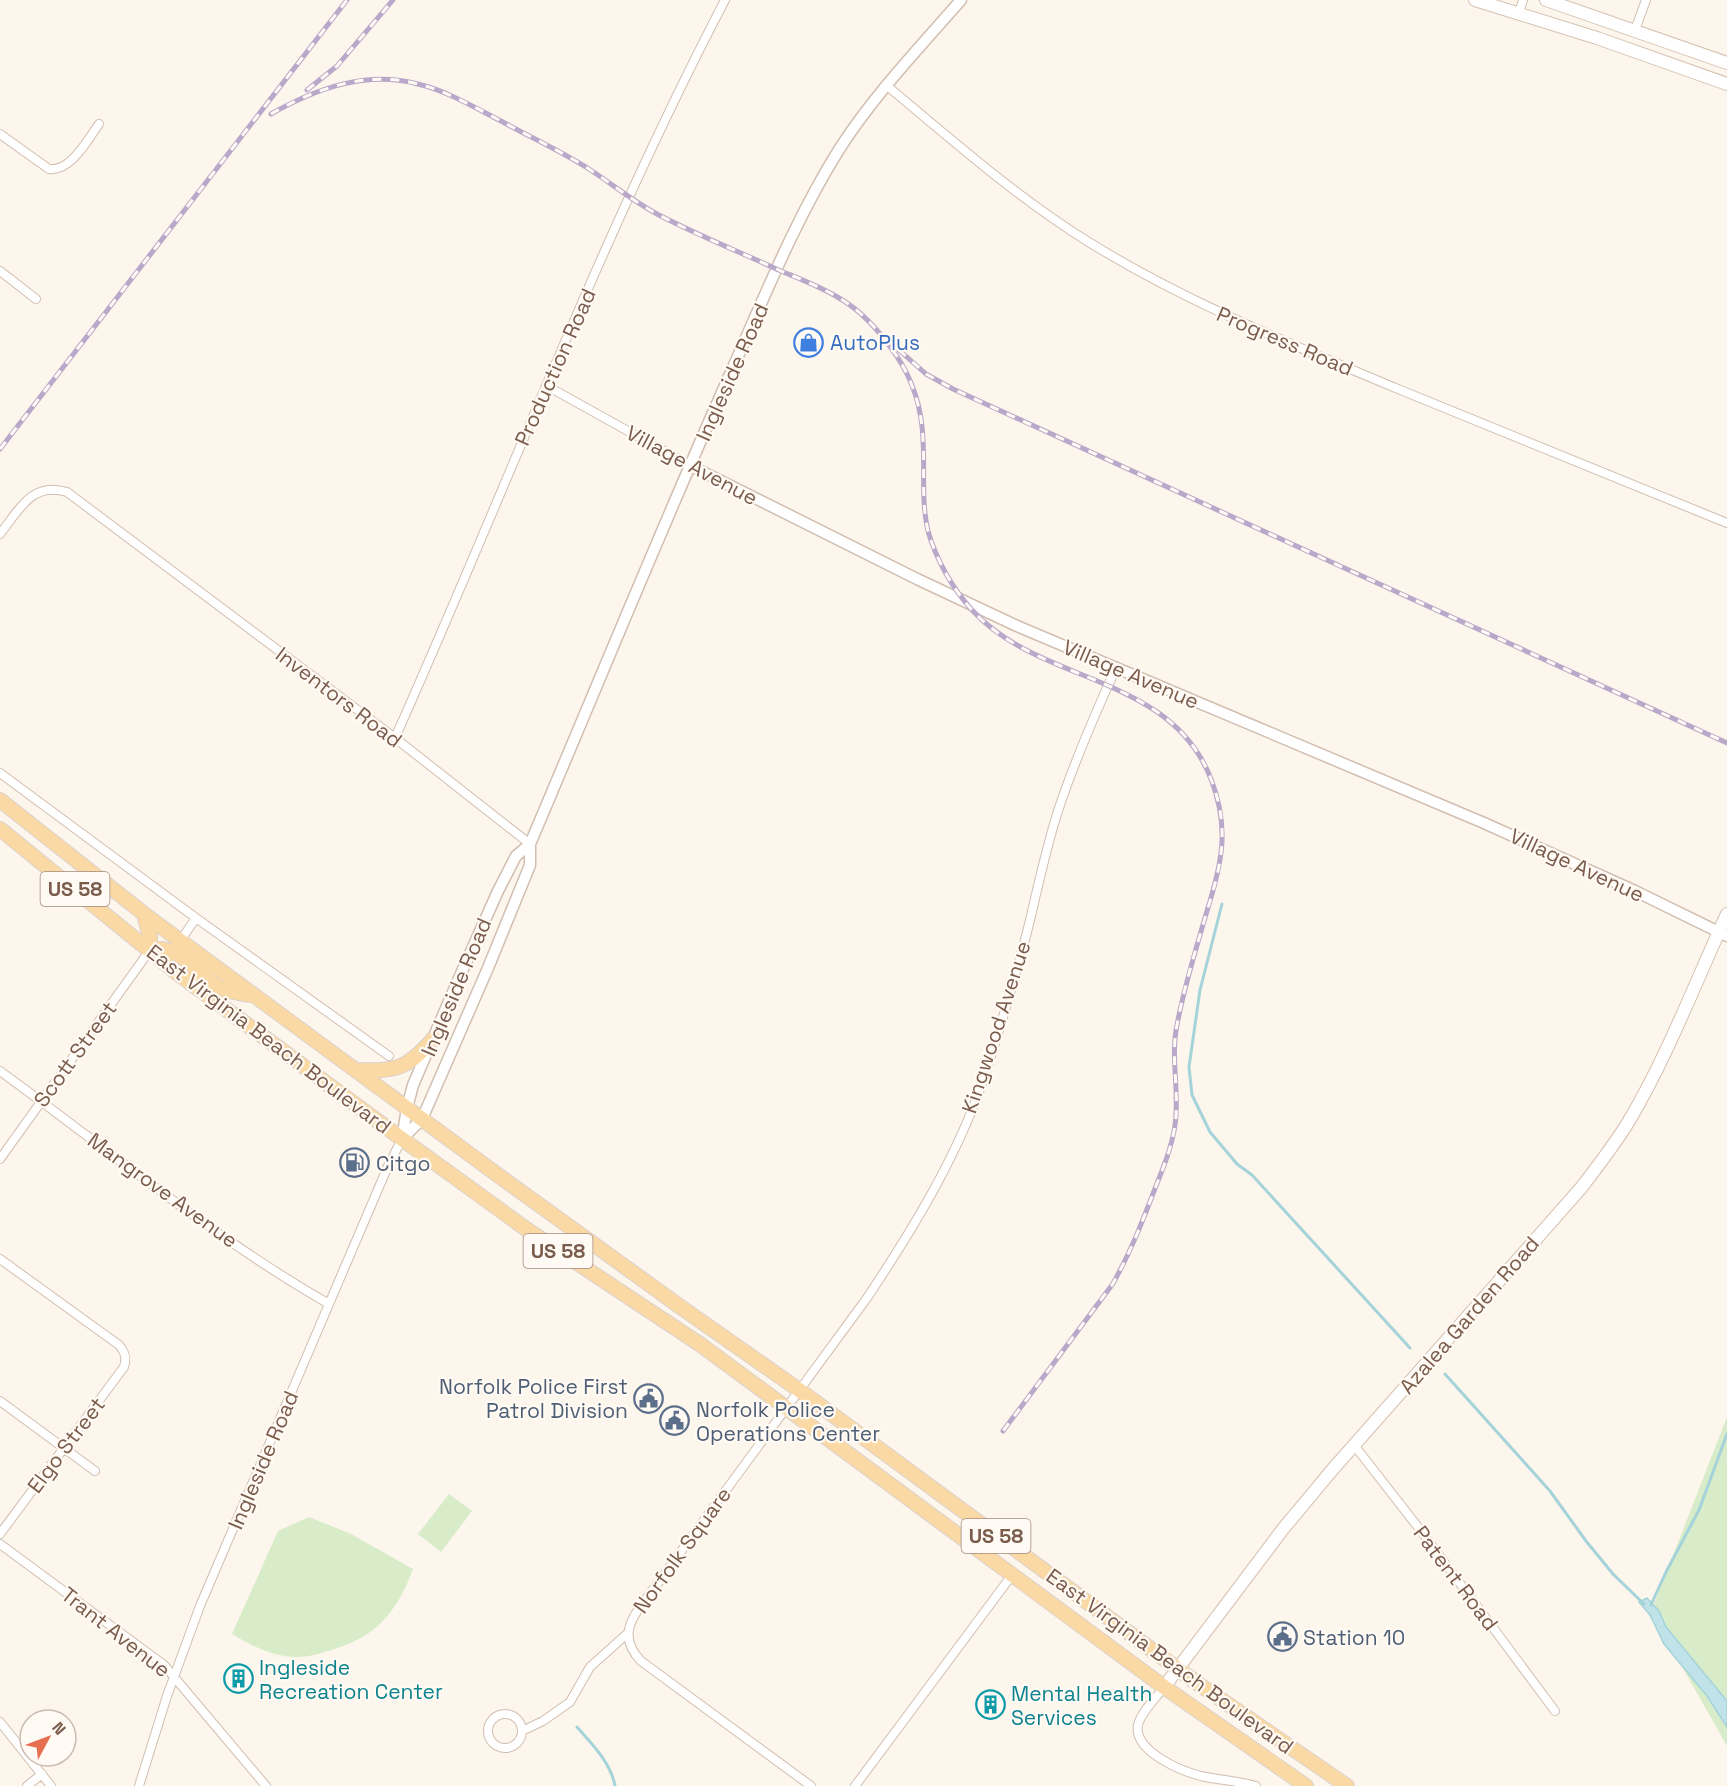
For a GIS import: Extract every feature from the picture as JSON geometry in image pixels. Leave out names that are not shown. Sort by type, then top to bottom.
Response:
[{"type":"main road","points":[[1475,0],[1597,38],[1727,84]]},
{"type":"main road","points":[[1546,0],[1727,63]]},
{"type":"main road","name":"East Virginia Beach Boulevard","points":[[0,800],[144,914],[422,1119],[799,1390],[1177,1668],[1347,1786]]},
{"type":"main road","name":"East Virginia Beach Boulevard","points":[[0,829],[177,973],[402,1139],[529,1231],[701,1346],[1164,1687],[1306,1786]]},
{"type":"main road","points":[[144,914],[150,937],[150,950],[159,948],[173,951],[219,987],[256,996]]},
{"type":"main road","name":"Azalea Garden Road","points":[[1164,1687],[1283,1529],[1354,1445],[1581,1188],[1606,1155],[1647,1089],[1723,934],[1727,914]]},
{"type":"main road","points":[[356,1070],[385,1070],[407,1064],[418,1057],[434,1038]]},
{"type":"main road","points":[[1222,1729],[1235,1709]]},
{"type":"street","name":"Production Road","points":[[395,738],[667,114],[725,0]]},
{"type":"street","name":"Ingleside Road","points":[[139,1786],[174,1676],[200,1606],[388,1166],[402,1139],[422,1119],[488,968],[530,865],[530,844],[763,301],[824,175],[841,147],[886,85],[925,38],[961,0]]},
{"type":"street","points":[[1519,13],[1523,0]]},
{"type":"street","points":[[1635,30],[1646,0]]},
{"type":"street","name":"Progress Road","points":[[886,85],[1004,183],[1057,222],[1098,248],[1193,301],[1325,359],[1727,523]]},
{"type":"street","points":[[0,134],[49,169],[54,170],[67,163],[99,124]]},
{"type":"street","points":[[0,272],[36,299]]},
{"type":"street","name":"Village Avenue","points":[[547,386],[691,466],[926,584],[1017,626],[1484,823],[1723,934]]},
{"type":"street","name":"Inventors Road","points":[[0,534],[34,494],[42,490],[57,489],[67,492],[395,738],[530,844]]},
{"type":"street","name":"Kingwood Avenue","points":[[799,1390],[897,1254],[934,1190],[959,1138],[983,1079],[1027,928],[1043,862],[1072,769],[1116,668]]},
{"type":"street","points":[[0,773],[388,1056]]},
{"type":"street","name":"Ingleside Road","points":[[402,1139],[413,1085],[498,891],[516,856],[530,844]]},
{"type":"street","name":"East Virginia Beach Boulevard","points":[[180,941],[196,918]]},
{"type":"street","name":"Scott Street","points":[[0,1159],[150,950]]},
{"type":"street","name":"Mangrove Avenue","points":[[0,1071],[151,1186],[282,1276],[329,1304]]},
{"type":"street","name":"Elgo Street","points":[[0,1259],[118,1345],[126,1355],[124,1367],[0,1534]]},
{"type":"street","name":"Norfolk Square","points":[[799,1390],[639,1608],[632,1619],[628,1633],[631,1649],[641,1661],[811,1786]]},
{"type":"street","points":[[0,1401],[95,1471]]},
{"type":"street","name":"Patent Road","points":[[1354,1445],[1556,1711]]},
{"type":"street","name":"Trant Avenue","points":[[0,1544],[164,1665],[266,1786]]},
{"type":"street","points":[[855,1786],[1012,1575]]},
{"type":"street","points":[[522,1731],[521,1725],[514,1716],[502,1714],[492,1720],[488,1731],[491,1741],[501,1748],[517,1743],[522,1731],[543,1721],[570,1702],[590,1667],[628,1633]]},
{"type":"street","points":[[1164,1687],[1140,1720],[1137,1730],[1142,1744],[1164,1760],[1182,1769],[1199,1775],[1256,1786]]},
{"type":"street","points":[[0,1722],[51,1786]]},
{"type":"street","points":[[27,1786],[42,1774]]},
{"type":"green space","points":[[1727,1417],[1727,1746],[1651,1612]]},
{"type":"green space","points":[[449,1494],[472,1511],[441,1552],[418,1534]]},
{"type":"green space","points":[[309,1517],[351,1534],[413,1569],[407,1585],[391,1611],[371,1631],[344,1646],[309,1656],[288,1657],[255,1647],[232,1634],[278,1531]]},
{"type":"water","points":[[1647,1598],[1659,1611],[1666,1627],[1727,1701],[1727,1727],[1707,1696],[1664,1644],[1650,1615],[1639,1602]]},
{"type":"waterway","points":[[1222,904],[1200,990],[1189,1067],[1192,1095],[1210,1132],[1237,1164],[1252,1175],[1410,1348]]},
{"type":"waterway","points":[[1445,1374],[1550,1491],[1613,1574],[1644,1604]]},
{"type":"waterway","points":[[1651,1605],[1699,1510],[1727,1434]]},
{"type":"waterway","points":[[577,1727],[605,1762],[615,1786]]},
{"type":"railway","points":[[0,449],[347,0]]},
{"type":"railway","points":[[307,90],[337,66],[393,0]]},
{"type":"railway","points":[[271,114],[305,97],[342,84],[379,79],[399,80],[429,87],[471,105],[568,156],[657,214],[818,287],[847,303],[863,316],[884,339],[896,355],[912,385],[922,429],[924,497],[928,531],[945,573],[972,610],[1000,634],[1032,653],[1135,699],[1166,718],[1192,744],[1211,779],[1217,797],[1222,845],[1217,877],[1177,1025],[1174,1050],[1176,1100],[1174,1133],[1136,1237],[1112,1285],[1003,1431]]},
{"type":"railway","points":[[899,350],[926,374],[953,389],[1727,743]]},
{"type":"place","name":"AutoPlus","points":[[809,342]]},
{"type":"place","name":"Citgo","points":[[355,1163]]},
{"type":"place","name":"Norfolk Police First Patrol Division","points":[[649,1398]]},
{"type":"place","name":"Norfolk Police Operations Center","points":[[675,1421]]},
{"type":"place","name":"Station 10","points":[[1282,1637]]},
{"type":"place","name":"Ingleside Recreation Center","points":[[238,1679]]},
{"type":"place","name":"Mental Health Services","points":[[990,1705]]}]
